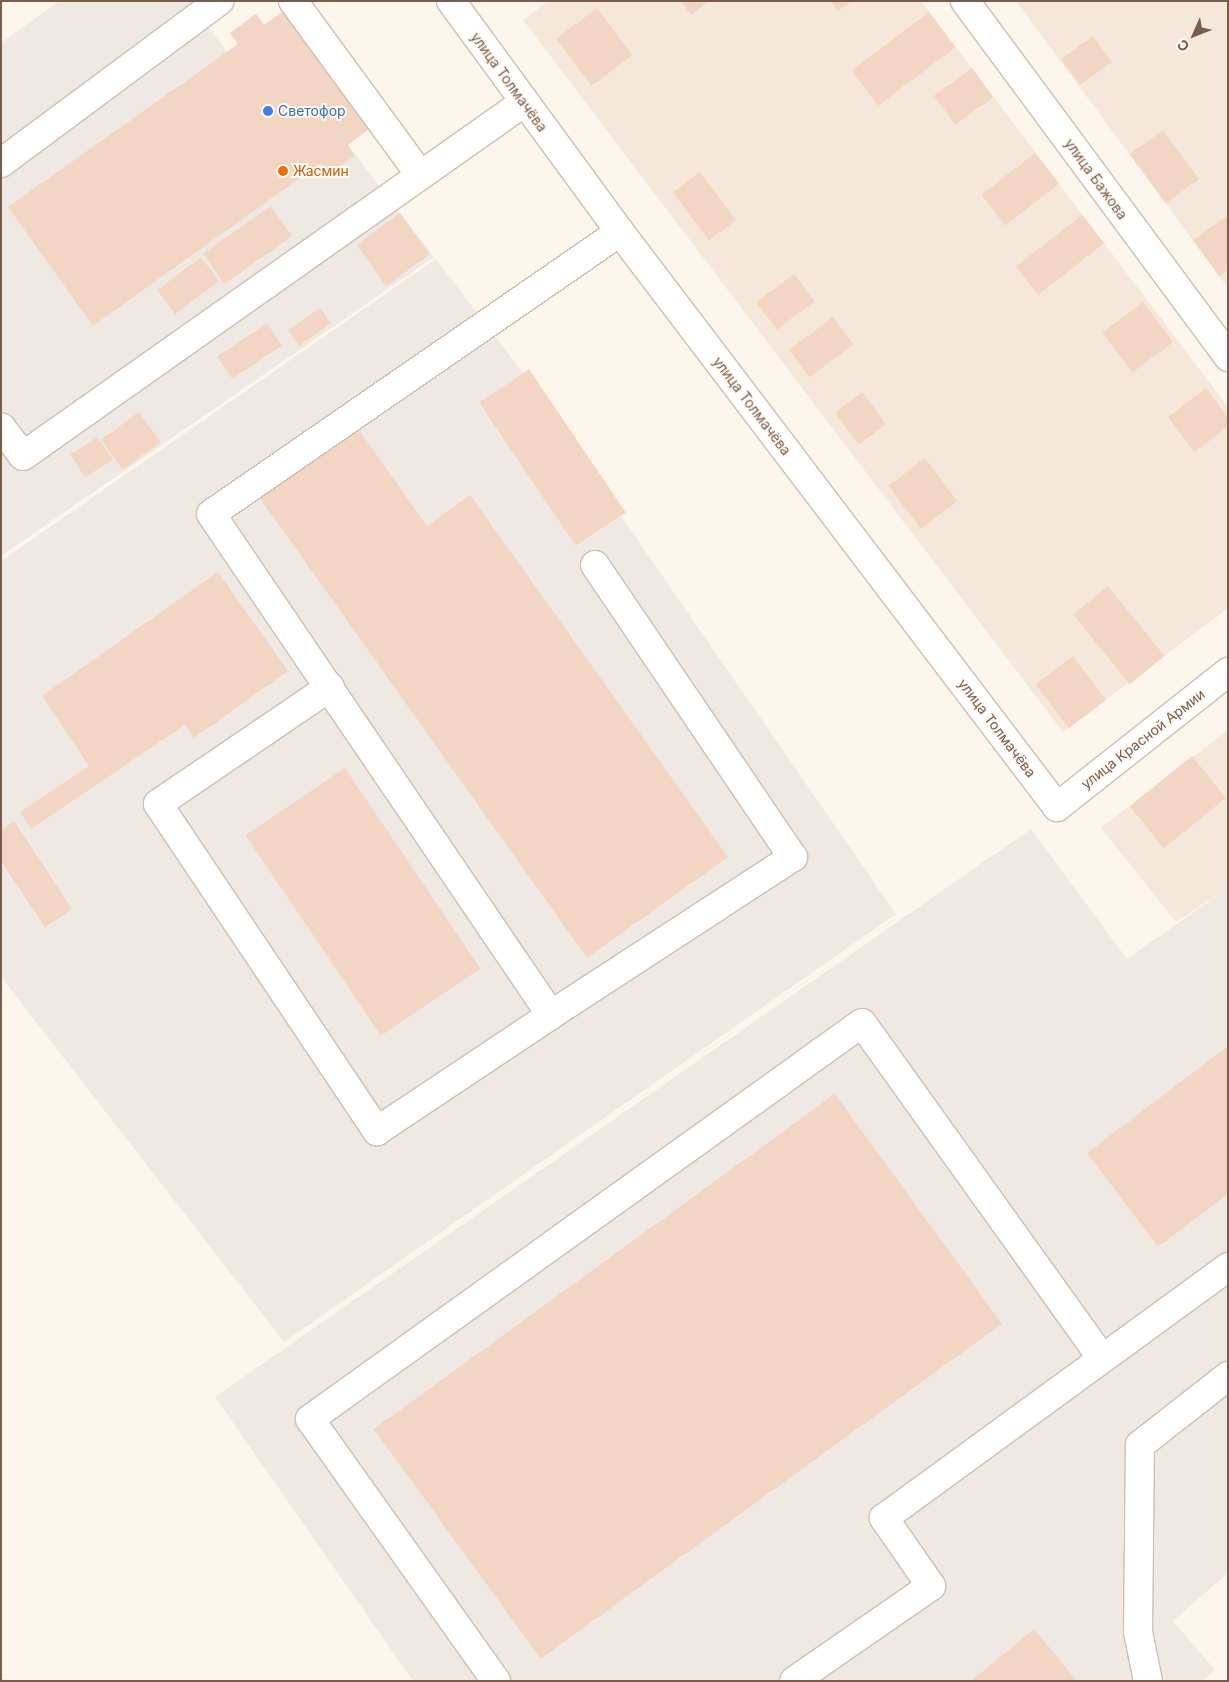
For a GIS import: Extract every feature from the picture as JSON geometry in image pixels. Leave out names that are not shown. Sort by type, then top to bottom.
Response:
[{"type":"street","points":[[1,163],[219,1]]},
{"type":"street","points":[[293,1],[419,174]]},
{"type":"street","name":"улица Толмачёва","points":[[450,1],[620,232],[1057,807]]},
{"type":"street","name":"улица Бажова","points":[[965,1],[1228,357]]},
{"type":"street","points":[[1,427],[23,456],[523,102]]},
{"type":"street","points":[[551,1015],[211,514],[620,232]]},
{"type":"street","points":[[330,687],[158,804],[377,1131],[793,857],[595,565]]},
{"type":"street","name":"улица Красной Армии","points":[[1057,807],[1228,672]]},
{"type":"street","points":[[496,1681],[310,1419],[862,1023],[1102,1358]]},
{"type":"street","points":[[794,1681],[931,1586],[884,1518],[1228,1267]]},
{"type":"street","points":[[1148,1681],[1138,1632],[1140,1445],[1228,1376]]},
{"type":"shaded area","points":[[59,1],[189,1],[227,52],[238,44],[230,33],[256,14],[264,25],[285,10],[369,129],[348,145],[434,257],[1,556],[1,43]]},
{"type":"shaded area","points":[[548,1],[921,1],[1228,407],[1228,608],[1063,732],[523,20]]},
{"type":"shaded area","points":[[1016,1],[1228,1],[1228,288]]},
{"type":"shaded area","points":[[436,259],[523,373],[480,403],[577,546],[621,516],[896,914],[284,1342],[1,977],[1,561]]},
{"type":"shaded area","points":[[1228,730],[1228,888],[1176,922],[1101,828]]},
{"type":"shaded area","points":[[1031,829],[1127,959],[1228,888],[1228,1573],[1173,1621],[1215,1670],[1202,1681],[413,1681],[215,1397]]},
{"type":"building","points":[[681,1],[709,1],[691,15]]},
{"type":"building","points":[[831,1],[852,1],[838,11]]},
{"type":"building","points":[[597,8],[633,55],[592,86],[556,39]]},
{"type":"building","points":[[285,10],[369,129],[348,145],[355,156],[329,174],[321,163],[93,326],[8,207],[238,44],[230,33],[256,14],[264,25]]},
{"type":"building","points":[[929,12],[955,47],[878,106],[852,70]]},
{"type":"building","points":[[1093,36],[1112,62],[1080,85],[1061,59]]},
{"type":"building","points":[[972,68],[993,97],[955,125],[934,96]]},
{"type":"building","points":[[1163,130],[1199,179],[1166,203],[1130,154]]},
{"type":"building","points":[[1035,153],[1059,184],[1005,226],[981,195]]},
{"type":"building","points":[[700,172],[736,220],[709,240],[673,192]]},
{"type":"building","points":[[271,206],[292,236],[224,284],[203,254]]},
{"type":"building","points":[[400,213],[430,254],[386,286],[356,245]]},
{"type":"building","points":[[1082,215],[1104,243],[1038,295],[1016,267]]},
{"type":"building","points":[[1228,215],[1228,270],[1219,276],[1193,240]]},
{"type":"building","points":[[201,257],[219,281],[175,314],[157,290]]},
{"type":"building","points":[[794,274],[814,301],[777,329],[756,302]]},
{"type":"building","points":[[1143,302],[1173,342],[1132,373],[1102,333]]},
{"type":"building","points":[[320,308],[331,324],[299,346],[288,330]]},
{"type":"building","points":[[833,317],[853,344],[810,377],[789,350]]},
{"type":"building","points":[[267,323],[282,345],[232,379],[217,357]]},
{"type":"building","points":[[529,369],[626,512],[576,546],[479,403]]},
{"type":"building","points":[[1206,388],[1228,417],[1228,427],[1194,452],[1168,417]]},
{"type":"building","points":[[862,392],[886,424],[859,444],[835,412]]},
{"type":"building","points":[[139,412],[161,442],[123,470],[101,440]]},
{"type":"building","points":[[357,427],[427,526],[470,495],[728,857],[587,958],[259,497]]},
{"type":"building","points":[[98,437],[113,460],[85,478],[70,455]]},
{"type":"building","points":[[925,458],[957,501],[921,529],[888,486]]},
{"type":"building","points":[[218,572],[288,671],[194,738],[185,725],[31,829],[20,812],[89,766],[42,696]]},
{"type":"building","points":[[1108,586],[1165,656],[1130,684],[1073,614]]},
{"type":"building","points":[[1073,656],[1106,700],[1069,728],[1035,684]]},
{"type":"building","points":[[1192,756],[1226,798],[1164,848],[1130,806]]},
{"type":"building","points":[[345,768],[480,969],[381,1036],[246,835]]},
{"type":"building","points":[[14,821],[72,909],[45,927],[1,861],[1,830]]},
{"type":"building","points":[[1228,1046],[1228,1194],[1158,1247],[1087,1153]]},
{"type":"building","points":[[835,1094],[1002,1324],[541,1659],[374,1429]]},
{"type":"building","points":[[1034,1629],[1077,1681],[971,1681]]},
{"type":"place","name":"Светофор","points":[[268,111]]},
{"type":"place","name":"Жасмин","points":[[283,171]]}]
